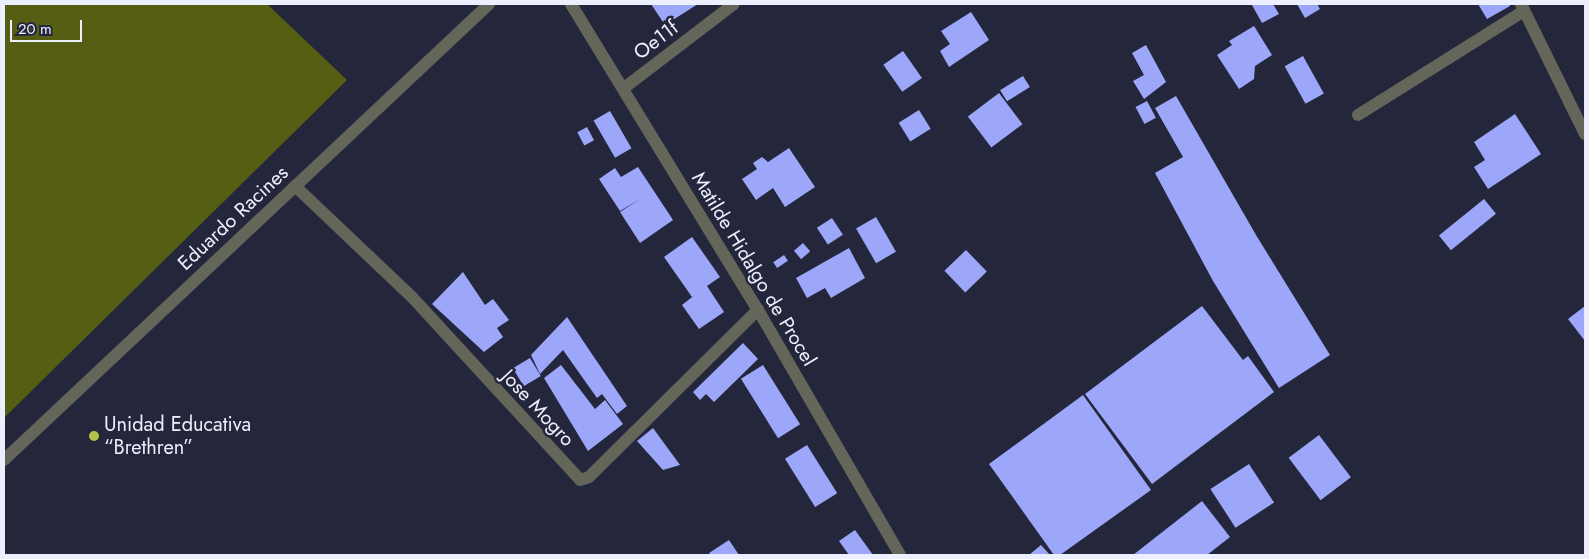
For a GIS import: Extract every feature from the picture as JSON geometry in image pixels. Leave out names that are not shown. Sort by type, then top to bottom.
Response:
[{"type":"street","name":"Eduardo Racines","points":[[4,460],[489,4]]},
{"type":"street","name":"Matilde Hidalgo de Procel","points":[[571,4],[758,310],[900,555]]},
{"type":"street","name":"Oe11f","points":[[624,88],[734,4]]},
{"type":"street","points":[[1358,115],[1522,7],[1585,134]]},
{"type":"street","name":"Jose Mogro","points":[[295,186],[412,298],[580,480],[589,477],[758,310]]},
{"type":"green space","points":[[4,4],[267,4],[347,80],[4,418]]},
{"type":"building","points":[[651,4],[698,4],[665,25]]},
{"type":"building","points":[[1273,4],[1279,14],[1262,23],[1252,5]]},
{"type":"building","points":[[1297,4],[1317,4],[1320,9],[1305,18]]},
{"type":"building","points":[[1478,4],[1509,4],[1510,6],[1487,19]]},
{"type":"building","points":[[971,12],[989,40],[949,67],[940,51],[950,44],[941,31]]},
{"type":"building","points":[[1254,26],[1272,55],[1255,66],[1254,79],[1239,89],[1217,55],[1232,45],[1229,41]]},
{"type":"building","points":[[1146,45],[1166,82],[1144,99],[1133,81],[1144,75],[1132,53]]},
{"type":"building","points":[[903,51],[922,78],[902,92],[883,65]]},
{"type":"building","points":[[1303,56],[1324,94],[1305,104],[1285,66]]},
{"type":"building","points":[[1023,76],[1030,87],[1007,101],[1000,90]]},
{"type":"building","points":[[999,93],[1022,124],[991,148],[968,116]]},
{"type":"building","points":[[1176,96],[1256,235],[1330,355],[1279,388],[1213,281],[1155,173],[1183,157],[1155,108]]},
{"type":"building","points":[[1147,101],[1156,118],[1144,124],[1136,107]]},
{"type":"building","points":[[919,110],[931,129],[910,141],[899,123]]},
{"type":"building","points":[[610,111],[632,148],[615,158],[594,120]]},
{"type":"building","points":[[1515,114],[1541,154],[1488,189],[1474,167],[1485,160],[1474,142]]},
{"type":"building","points":[[587,127],[594,140],[584,145],[577,132]]},
{"type":"building","points":[[789,148],[815,187],[785,207],[773,188],[756,200],[742,179],[757,169],[753,163],[762,157],[768,162]]},
{"type":"building","points":[[638,167],[673,220],[640,243],[620,212],[640,199],[620,211],[599,179],[615,168],[621,177]]},
{"type":"building","points":[[1484,199],[1496,214],[1451,250],[1439,236]]},
{"type":"building","points":[[876,217],[896,252],[876,263],[856,228]]},
{"type":"building","points":[[832,218],[843,235],[828,245],[817,228]]},
{"type":"building","points":[[692,237],[720,277],[707,286],[724,312],[699,329],[682,305],[696,294],[692,297],[664,257]]},
{"type":"building","points":[[803,243],[810,251],[801,259],[794,251]]},
{"type":"building","points":[[849,248],[865,278],[831,298],[825,288],[807,298],[796,278]]},
{"type":"building","points":[[966,250],[987,272],[965,292],[944,271]]},
{"type":"building","points":[[784,255],[788,261],[777,268],[773,262]]},
{"type":"building","points":[[463,272],[485,305],[493,299],[509,320],[497,328],[503,337],[484,352],[432,304]]},
{"type":"building","points":[[1202,306],[1243,360],[1248,356],[1274,392],[1152,484],[1085,394]]},
{"type":"building","points":[[1585,306],[1585,341],[1568,319]]},
{"type":"building","points":[[567,317],[627,406],[617,414],[602,394],[597,398],[563,350],[540,374],[531,355]]},
{"type":"building","points":[[743,343],[758,359],[714,402],[706,394],[700,400],[693,392]]},
{"type":"building","points":[[530,358],[541,376],[524,386],[513,368]]},
{"type":"building","points":[[561,365],[595,409],[605,400],[623,424],[588,451],[544,378]]},
{"type":"building","points":[[763,365],[800,424],[778,438],[741,379]]},
{"type":"building","points":[[1083,395],[1151,490],[1060,555],[1054,555],[989,464]]},
{"type":"building","points":[[653,428],[680,465],[663,470],[637,441]]},
{"type":"building","points":[[1319,435],[1351,477],[1321,500],[1289,458]]},
{"type":"building","points":[[807,445],[837,493],[815,507],[785,459]]},
{"type":"building","points":[[1249,464],[1274,503],[1235,528],[1210,489]]},
{"type":"building","points":[[1202,501],[1230,537],[1207,555],[1133,555]]},
{"type":"building","points":[[855,530],[873,555],[849,555],[839,541]]},
{"type":"building","points":[[729,540],[739,555],[711,555],[709,553]]},
{"type":"building","points":[[1041,545],[1050,555],[1029,555]]},
{"type":"place","name":"Unidad Educativa “Brethren”","points":[[94,436]]}]
